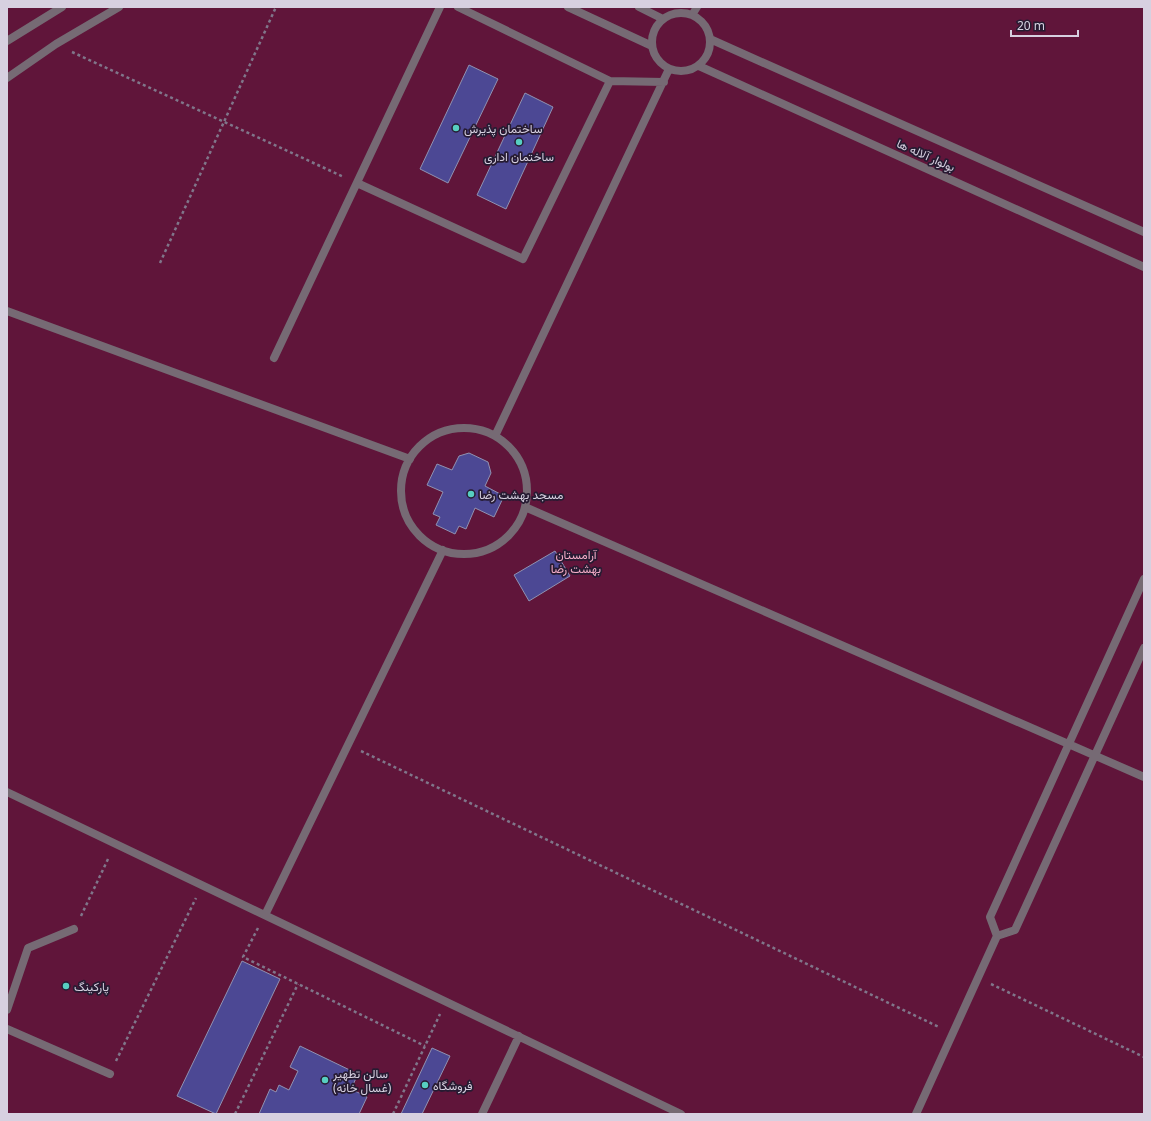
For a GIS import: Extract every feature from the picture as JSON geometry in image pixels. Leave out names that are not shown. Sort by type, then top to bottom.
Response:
[{"type":"lane","points":[[7,41],[62,7]]},
{"type":"lane","points":[[7,78],[56,44],[119,7]]},
{"type":"lane","points":[[274,358],[440,7]]},
{"type":"lane","points":[[458,7],[610,81],[664,82]]},
{"type":"lane","points":[[568,7],[652,46]]},
{"type":"lane","points":[[639,7],[663,18]]},
{"type":"lane","points":[[692,15],[697,7]]},
{"type":"lane","points":[[677,13],[692,15],[704,24],[710,38],[708,54],[699,66],[685,71],[669,69],[657,60],[652,46],[654,30],[663,18],[677,13]]},
{"type":"lane","name":"بولوار آلاله ها","points":[[710,38],[1144,232]]},
{"type":"lane","name":"بولوار آلاله ها","points":[[699,66],[1144,267]]},
{"type":"lane","points":[[495,436],[669,69]]},
{"type":"lane","points":[[357,183],[523,259],[610,81]]},
{"type":"lane","points":[[7,312],[410,459]]},
{"type":"lane","points":[[457,428],[477,429],[495,436],[511,449],[522,466],[527,487],[525,507],[516,526],[502,541],[484,550],[463,554],[443,550],[422,537],[414,529],[405,512],[401,494],[402,476],[410,459],[422,444],[438,433],[457,428]]},
{"type":"lane","points":[[525,507],[1144,777]]},
{"type":"lane","points":[[265,915],[443,550]]},
{"type":"lane","points":[[916,1114],[997,936],[990,918],[1144,580]]},
{"type":"lane","points":[[997,936],[1015,930],[1144,648]]},
{"type":"lane","points":[[7,792],[681,1114]]},
{"type":"lane","points":[[7,1010],[28,948],[74,929]]},
{"type":"lane","points":[[7,1029],[110,1074]]},
{"type":"lane","points":[[482,1114],[519,1036]]},
{"type":"path","points":[[160,263],[276,7]]},
{"type":"path","points":[[56,44],[357,183]]},
{"type":"path","points":[[348,745],[952,1033]]},
{"type":"path","points":[[74,929],[115,844]]},
{"type":"path","points":[[110,1074],[202,885]]},
{"type":"path","points":[[265,915],[243,957],[425,1046]]},
{"type":"path","points":[[978,978],[1144,1057]]},
{"type":"path","points":[[235,1114],[298,984]]},
{"type":"path","points":[[393,1114],[446,1001]]},
{"type":"green space","name":"آرامستان بهشت رضا","points":[[7,7],[1144,7],[1144,1114],[7,1114]]},
{"type":"building","name":"ساختمان پذیرش","points":[[469,65],[498,79],[448,183],[420,169]]},
{"type":"building","name":"ساختمان اداری","points":[[525,93],[553,107],[506,209],[477,195]]},
{"type":"building","name":"مسجد بهشت رضا","points":[[469,453],[488,462],[491,473],[485,486],[504,496],[494,517],[475,508],[466,529],[459,526],[455,534],[436,525],[440,517],[433,514],[443,492],[427,485],[437,464],[452,470],[459,456]]},
{"type":"building","points":[[555,551],[570,576],[529,601],[514,575]]},
{"type":"building","points":[[242,961],[280,979],[216,1114],[177,1096]]},
{"type":"building","name":"سالن تطهیر (غسال خانه)","points":[[300,1046],[358,1074],[351,1089],[367,1097],[359,1114],[259,1114],[270,1089],[276,1092],[279,1085],[289,1090],[298,1071],[290,1067]]},
{"type":"building","name":"فروشگاه","points":[[432,1048],[450,1056],[422,1114],[401,1114]]},
{"type":"place","name":"ساختمان پذیرش","points":[[456,128]]},
{"type":"place","name":"ساختمان اداری","points":[[519,142]]},
{"type":"place","name":"مسجد بهشت رضا","points":[[471,494]]},
{"type":"place","name":"پارکینگ","points":[[66,986]]},
{"type":"place","name":"سالن تطهیر (غسال خانه)","points":[[325,1080]]},
{"type":"place","name":"فروشگاه","points":[[425,1085]]}]
